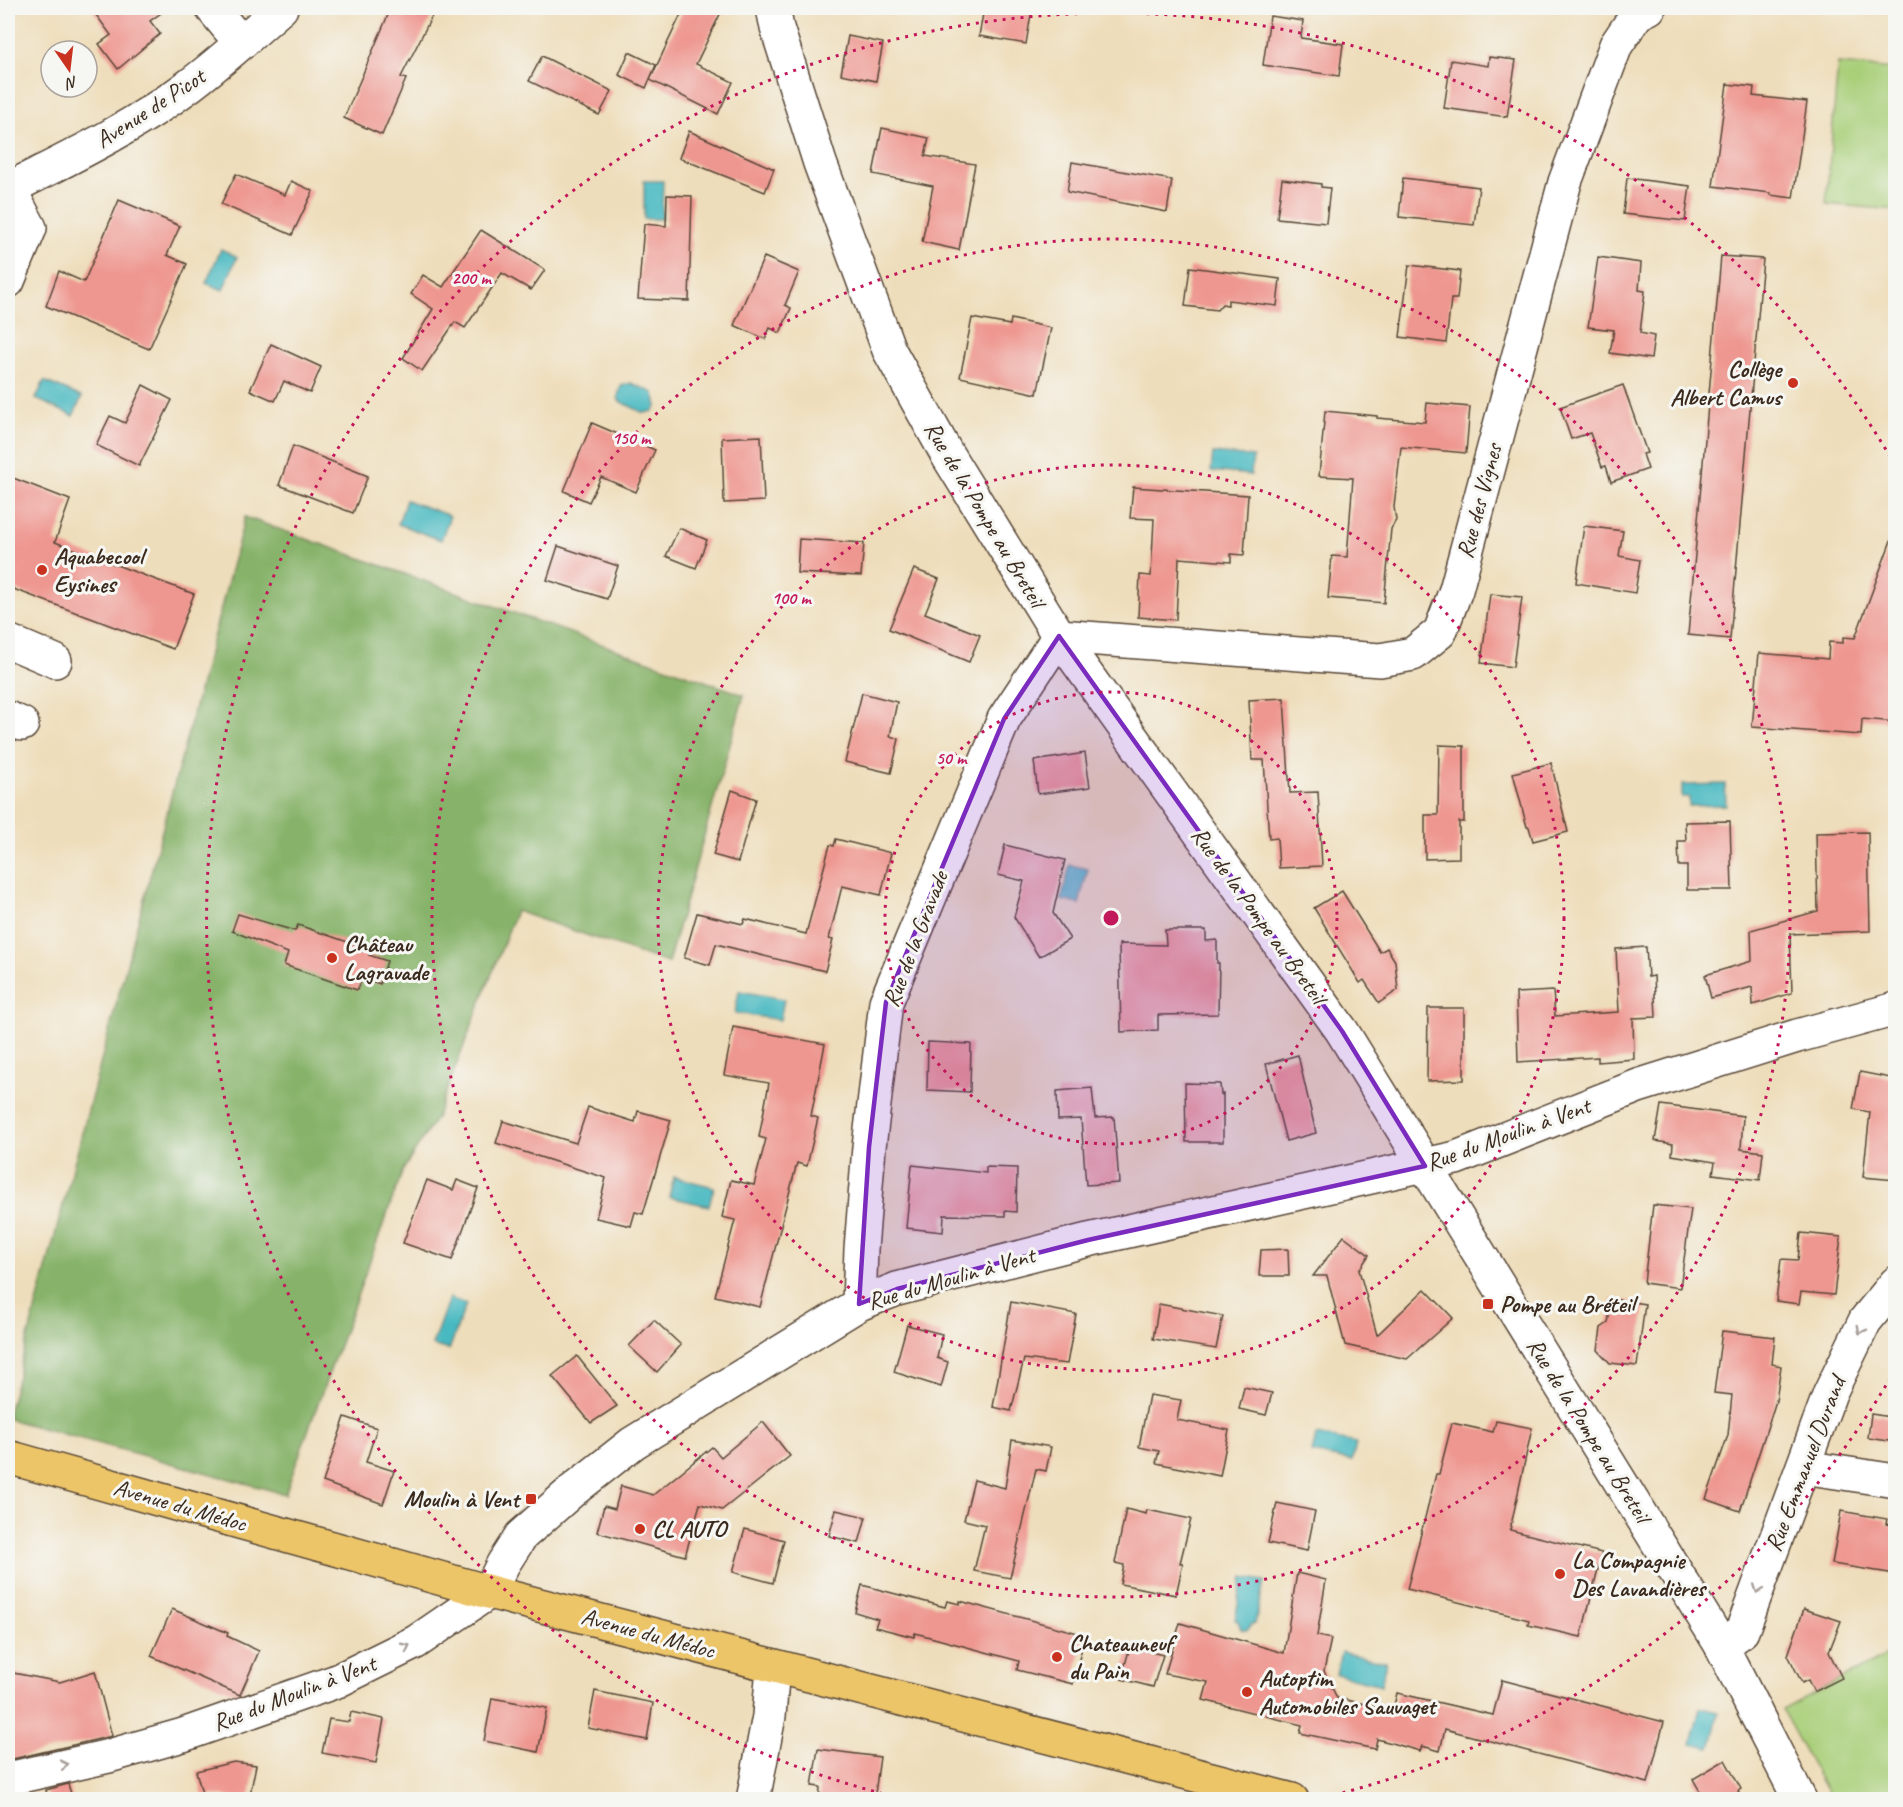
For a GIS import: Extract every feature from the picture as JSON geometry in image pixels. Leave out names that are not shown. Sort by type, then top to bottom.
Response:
[{"type":"main road","name":"Avenue du Médoc","points":[[8,1457],[489,1592],[1292,1800]]},
{"type":"street","points":[[212,8],[241,43]]},
{"type":"street","name":"Avenue de Picot","points":[[8,189],[63,162],[138,120],[190,85],[280,8]]},
{"type":"street","name":"Rue de la Pompe au Breteil","points":[[773,8],[777,28],[820,163],[888,350],[948,456],[1059,636],[1342,1031],[1721,1645],[1800,1800]]},
{"type":"street","name":"Rue des Vignes","points":[[1059,636],[1380,660],[1413,654],[1440,632],[1456,590],[1565,182],[1616,45],[1637,14],[1648,8]]},
{"type":"street","points":[[8,189],[30,228],[8,281]]},
{"type":"street","name":"Rue de la Gravade","points":[[859,1304],[868,1158],[886,1002],[1004,719],[1059,636]]},
{"type":"street","points":[[8,641],[55,661]]},
{"type":"street","name":"Rue du Moulin à Vent","points":[[8,1779],[109,1756],[183,1735],[337,1682],[416,1642],[489,1592],[521,1536],[604,1465],[673,1418],[859,1304],[897,1289],[1088,1240],[1456,1158],[1638,1086],[1797,1036],[1896,1009]]},
{"type":"street","name":"Rue Emmanuel Durand","points":[[1721,1645],[1742,1631],[1830,1393],[1865,1321],[1896,1283]]},
{"type":"street","points":[[1803,1467],[1896,1480]]},
{"type":"street","points":[[753,1800],[769,1716],[773,1666]]},
{"type":"highlighted area","points":[[1059,636],[1342,1031],[1425,1166],[1088,1240],[897,1289],[859,1304],[869,1147],[886,1002],[1004,719]]},
{"type":"green space","points":[[1838,64],[1895,69],[1895,210],[1826,204]]},
{"type":"green space","points":[[245,517],[744,695],[668,963],[516,911],[436,1118],[403,1170],[285,1494],[8,1419]]},
{"type":"green space","points":[[1895,1630],[1895,1799],[1831,1799],[1782,1710],[1887,1655]]},
{"type":"water","points":[[644,181],[663,181],[662,219],[644,219]]},
{"type":"water","points":[[221,249],[237,257],[223,290],[206,283]]},
{"type":"water","points":[[44,381],[82,397],[73,416],[36,399]]},
{"type":"water","points":[[631,383],[654,393],[657,406],[653,411],[644,413],[619,401],[621,386]]},
{"type":"water","points":[[1213,453],[1253,457],[1251,475],[1211,471]]},
{"type":"water","points":[[406,500],[450,516],[441,540],[398,524]]},
{"type":"water","points":[[1725,784],[1726,805],[1689,806],[1689,797],[1682,797],[1682,785]]},
{"type":"water","points":[[1070,865],[1088,869],[1079,904],[1061,900]]},
{"type":"water","points":[[739,991],[784,999],[780,1020],[735,1013]]},
{"type":"water","points":[[674,1177],[714,1187],[709,1206],[669,1197]]},
{"type":"water","points":[[449,1298],[466,1304],[449,1350],[432,1345]]},
{"type":"water","points":[[1316,1435],[1356,1443],[1352,1461],[1312,1453]]},
{"type":"water","points":[[1243,1577],[1264,1581],[1255,1624],[1246,1630],[1241,1629],[1238,1621],[1235,1620]]},
{"type":"water","points":[[1341,1652],[1386,1662],[1381,1685],[1336,1674]]},
{"type":"water","points":[[1700,1708],[1719,1712],[1710,1748],[1691,1744]]},
{"type":"building","points":[[91,8],[168,8],[150,21],[160,34],[118,69],[99,44],[111,35]]},
{"type":"building","points":[[391,8],[436,8],[401,77],[406,79],[382,135],[344,118]]},
{"type":"building","points":[[684,8],[723,8],[696,64],[733,82],[718,114],[650,80]]},
{"type":"building","points":[[984,8],[1032,8],[1026,44],[979,36]]},
{"type":"building","points":[[1270,16],[1303,21],[1301,38],[1343,44],[1339,76],[1263,65]]},
{"type":"building","points":[[848,36],[883,43],[876,81],[841,74]]},
{"type":"building","points":[[629,52],[656,65],[646,88],[619,75]]},
{"type":"building","points":[[542,56],[612,91],[599,115],[529,81]]},
{"type":"building","points":[[1489,57],[1516,60],[1507,117],[1444,108],[1451,60],[1488,66]]},
{"type":"building","points":[[1727,84],[1754,87],[1753,96],[1807,102],[1793,198],[1713,186]]},
{"type":"building","points":[[882,128],[929,138],[925,156],[975,164],[959,250],[922,242],[933,186],[873,174]]},
{"type":"building","points":[[689,131],[774,169],[765,192],[679,158]]},
{"type":"building","points":[[1072,162],[1172,180],[1167,212],[1067,192]]},
{"type":"building","points":[[236,174],[285,195],[291,181],[313,191],[292,235],[221,204]]},
{"type":"building","points":[[1403,178],[1479,187],[1474,225],[1399,217]]},
{"type":"building","points":[[1627,178],[1690,186],[1685,221],[1623,214]]},
{"type":"building","points":[[1282,179],[1321,184],[1321,187],[1330,188],[1326,223],[1277,218]]},
{"type":"building","points":[[667,195],[692,196],[689,301],[638,299],[644,224],[666,226]]},
{"type":"building","points":[[119,200],[180,226],[167,255],[187,264],[149,349],[46,306],[59,271],[84,282]]},
{"type":"building","points":[[481,230],[545,270],[531,290],[502,273],[465,328],[455,322],[422,371],[403,358],[433,309],[411,294],[423,275],[443,287]]},
{"type":"building","points":[[1721,256],[1763,259],[1730,639],[1688,635]]},
{"type":"building","points":[[764,257],[799,272],[785,305],[791,308],[780,333],[770,328],[765,339],[734,325]]},
{"type":"building","points":[[1598,257],[1641,263],[1639,290],[1645,291],[1640,333],[1654,336],[1651,359],[1610,353],[1614,330],[1588,327]]},
{"type":"building","points":[[1409,265],[1460,271],[1457,299],[1451,299],[1446,343],[1400,337]]},
{"type":"building","points":[[1190,267],[1280,279],[1277,306],[1228,300],[1228,305],[1222,304],[1217,310],[1185,306]]},
{"type":"building","points":[[972,318],[1010,325],[1011,319],[1051,328],[1037,394],[960,377]]},
{"type":"building","points":[[271,344],[321,367],[310,393],[284,381],[275,401],[250,390]]},
{"type":"building","points":[[143,385],[172,400],[139,466],[96,445],[110,416],[125,423]]},
{"type":"building","points":[[1623,385],[1647,453],[1643,454],[1648,469],[1611,482],[1606,466],[1602,467],[1590,433],[1571,439],[1560,407]]},
{"type":"building","points":[[1427,403],[1470,407],[1466,453],[1401,447],[1394,507],[1396,520],[1391,529],[1384,603],[1328,598],[1332,556],[1347,557],[1353,478],[1319,476],[1325,411],[1425,422]]},
{"type":"building","points":[[592,423],[655,450],[636,492],[601,477],[589,502],[564,491]]},
{"type":"building","points":[[761,436],[764,501],[724,503],[722,438]]},
{"type":"building","points":[[293,446],[368,476],[353,513],[279,485]]},
{"type":"building","points":[[8,476],[70,500],[55,542],[194,594],[173,649],[8,587]]},
{"type":"building","points":[[1133,487],[1248,495],[1244,555],[1231,554],[1231,562],[1179,558],[1176,620],[1138,617],[1140,575],[1151,576],[1154,519],[1130,518]]},
{"type":"building","points":[[1584,526],[1623,531],[1619,556],[1640,560],[1635,593],[1576,583]]},
{"type":"building","points":[[679,528],[707,540],[696,568],[666,556]]},
{"type":"building","points":[[1893,535],[1896,535],[1896,722],[1862,719],[1861,735],[1752,727],[1759,653],[1828,659],[1829,642],[1843,643],[1843,637],[1855,638]]},
{"type":"building","points":[[799,539],[864,543],[861,576],[797,573]]},
{"type":"building","points":[[558,546],[618,566],[607,599],[547,580]]},
{"type":"building","points":[[914,569],[939,579],[925,613],[980,635],[969,662],[889,629]]},
{"type":"building","points":[[1490,594],[1522,597],[1513,667],[1481,663]]},
{"type":"building","points":[[862,693],[897,702],[890,736],[899,739],[891,773],[845,762]]},
{"type":"building","points":[[1284,698],[1290,793],[1318,792],[1322,866],[1279,868],[1277,838],[1269,839],[1264,760],[1252,760],[1249,700]]},
{"type":"building","points":[[1439,745],[1464,746],[1464,822],[1459,822],[1459,858],[1425,859],[1425,815],[1438,815]]},
{"type":"building","points":[[1085,753],[1090,787],[1038,794],[1034,761]]},
{"type":"building","points":[[1551,763],[1568,832],[1533,841],[1529,827],[1527,827],[1513,773]]},
{"type":"building","points":[[732,790],[756,799],[738,862],[713,855]]},
{"type":"building","points":[[1730,821],[1732,890],[1687,890],[1687,866],[1679,866],[1678,841],[1686,841],[1685,822]]},
{"type":"building","points":[[1868,832],[1870,931],[1790,934],[1792,993],[1753,1005],[1752,987],[1711,998],[1705,975],[1752,961],[1751,930],[1818,911],[1816,833]]},
{"type":"building","points":[[836,839],[891,853],[881,895],[842,886],[829,939],[833,940],[825,971],[716,944],[710,965],[684,958],[697,913],[743,924],[745,919],[806,934],[830,845],[834,846]]},
{"type":"building","points":[[1005,845],[1065,860],[1053,913],[1070,939],[1039,957],[1014,917],[1024,881],[998,875]]},
{"type":"building","points":[[1342,891],[1380,952],[1387,948],[1395,961],[1398,990],[1379,1003],[1364,980],[1360,983],[1314,908]]},
{"type":"building","name":"Château Lagravade","points":[[238,914],[295,931],[298,925],[371,950],[369,955],[387,961],[380,984],[363,978],[357,990],[284,965],[288,953],[232,931]]},
{"type":"building","points":[[1165,930],[1206,930],[1206,941],[1217,940],[1218,1014],[1158,1015],[1158,1030],[1121,1032],[1119,944],[1166,945]]},
{"type":"building","points":[[1646,947],[1648,977],[1654,976],[1656,1017],[1633,1018],[1634,1059],[1598,1062],[1598,1057],[1518,1062],[1516,993],[1553,991],[1555,1016],[1619,1012],[1616,949]]},
{"type":"building","points":[[1428,1008],[1464,1008],[1464,1080],[1427,1081]]},
{"type":"building","points":[[733,1027],[825,1044],[811,1116],[818,1118],[807,1166],[797,1163],[760,1307],[715,1296],[735,1220],[722,1217],[731,1180],[754,1185],[766,1139],[759,1137],[769,1083],[724,1075]]},
{"type":"building","points":[[928,1042],[971,1044],[970,1092],[927,1090]]},
{"type":"building","points":[[1298,1055],[1316,1133],[1286,1141],[1266,1064]]},
{"type":"building","points":[[1860,1072],[1896,1079],[1896,1180],[1863,1177],[1870,1112],[1853,1109]]},
{"type":"building","points":[[1185,1083],[1220,1084],[1221,1095],[1223,1094],[1223,1142],[1186,1142]]},
{"type":"building","points":[[1092,1088],[1095,1118],[1114,1117],[1119,1183],[1086,1185],[1081,1119],[1058,1120],[1057,1091]]},
{"type":"building","points":[[1661,1105],[1743,1116],[1741,1149],[1763,1152],[1760,1180],[1713,1174],[1715,1162],[1672,1155],[1673,1144],[1655,1141]]},
{"type":"building","points":[[588,1107],[635,1122],[638,1111],[671,1120],[643,1214],[635,1212],[631,1226],[596,1218],[606,1178],[496,1143],[503,1121],[576,1143]]},
{"type":"building","points":[[912,1165],[986,1173],[986,1167],[1017,1168],[1016,1212],[1005,1211],[1005,1216],[944,1215],[943,1232],[906,1228]]},
{"type":"building","points":[[427,1180],[453,1190],[457,1180],[478,1188],[452,1260],[403,1243]]},
{"type":"building","points":[[1653,1205],[1691,1209],[1680,1288],[1644,1283]]},
{"type":"building","points":[[1801,1233],[1841,1237],[1834,1295],[1801,1292],[1799,1304],[1776,1301],[1781,1259],[1798,1260]]},
{"type":"building","points":[[1344,1236],[1369,1255],[1359,1270],[1377,1335],[1425,1289],[1453,1318],[1407,1359],[1345,1345],[1327,1276],[1313,1276]]},
{"type":"building","points":[[1288,1249],[1289,1276],[1259,1276],[1261,1250]]},
{"type":"building","points":[[1612,1299],[1645,1304],[1637,1366],[1610,1363],[1598,1350],[1601,1328],[1608,1323]]},
{"type":"building","points":[[1011,1302],[1076,1314],[1067,1364],[1024,1359],[1011,1411],[993,1407]]},
{"type":"building","points":[[1159,1304],[1223,1316],[1216,1349],[1153,1339]]},
{"type":"building","points":[[654,1320],[681,1345],[657,1372],[629,1346]]},
{"type":"building","points":[[907,1325],[942,1334],[937,1358],[948,1362],[941,1387],[894,1372]]},
{"type":"building","points":[[1722,1331],[1775,1337],[1772,1364],[1781,1366],[1776,1401],[1740,1511],[1706,1499],[1728,1435],[1732,1395],[1714,1393]]},
{"type":"building","points":[[577,1356],[617,1406],[591,1423],[552,1376]]},
{"type":"building","points":[[1244,1387],[1272,1393],[1266,1415],[1239,1409]]},
{"type":"building","points":[[1149,1395],[1181,1400],[1177,1420],[1229,1430],[1220,1476],[1156,1463],[1159,1451],[1139,1447]]},
{"type":"building","points":[[1871,1414],[1896,1418],[1896,1442],[1868,1438]]},
{"type":"building","points":[[345,1417],[377,1428],[366,1462],[394,1471],[383,1504],[323,1482]]},
{"type":"building","points":[[1496,1421],[1532,1428],[1510,1530],[1602,1553],[1581,1637],[1528,1625],[1529,1620],[1407,1589],[1436,1474],[1439,1474],[1452,1423],[1493,1432]]},
{"type":"building","points":[[763,1422],[790,1456],[722,1510],[700,1504],[685,1556],[597,1532],[604,1506],[615,1509],[621,1486],[653,1495],[712,1447],[721,1457]]},
{"type":"building","points":[[1012,1440],[1051,1447],[1046,1471],[1036,1469],[1010,1578],[974,1571],[985,1525],[964,1520],[974,1480],[1005,1488]]},
{"type":"building","points":[[1277,1503],[1315,1511],[1307,1551],[1268,1543]]},
{"type":"building","points":[[1126,1509],[1146,1514],[1147,1510],[1191,1519],[1180,1563],[1183,1563],[1176,1595],[1120,1584],[1124,1565],[1115,1563]]},
{"type":"building","points":[[836,1510],[866,1517],[859,1543],[829,1536]]},
{"type":"building","points":[[1841,1511],[1887,1519],[1886,1524],[1896,1526],[1896,1574],[1832,1564]]},
{"type":"building","points":[[745,1529],[784,1540],[773,1583],[733,1572]]},
{"type":"building","points":[[1297,1573],[1326,1580],[1317,1636],[1331,1639],[1324,1671],[1337,1698],[1393,1710],[1397,1693],[1493,1715],[1502,1680],[1664,1722],[1648,1783],[1445,1729],[1440,1751],[1422,1746],[1420,1751],[1377,1739],[1375,1749],[1300,1733],[1302,1725],[1203,1700],[1208,1682],[1165,1674],[1180,1623],[1284,1653]]},
{"type":"building","points":[[862,1585],[945,1607],[947,1601],[960,1604],[960,1601],[1085,1635],[1073,1684],[1017,1670],[1019,1661],[915,1633],[914,1637],[875,1627],[878,1619],[855,1612]]},
{"type":"building","points":[[172,1609],[228,1633],[227,1636],[259,1651],[240,1695],[151,1656]]},
{"type":"building","points":[[1804,1609],[1841,1621],[1829,1652],[1842,1678],[1814,1692],[1808,1680],[1802,1683],[1788,1655]]},
{"type":"building","points":[[1130,1647],[1163,1655],[1153,1687],[1121,1679]]},
{"type":"building","points":[[95,1671],[112,1736],[8,1760],[8,1672],[60,1682]]},
{"type":"building","points":[[595,1691],[653,1703],[647,1740],[588,1728]]},
{"type":"building","points":[[492,1698],[547,1708],[538,1752],[484,1741]]},
{"type":"building","points":[[351,1712],[384,1719],[376,1763],[322,1753],[329,1719],[349,1722]]},
{"type":"building","points":[[818,1749],[880,1757],[875,1794],[854,1800],[819,1800],[820,1787],[812,1786]]},
{"type":"building","points":[[1725,1760],[1741,1789],[1738,1791],[1742,1800],[1705,1800],[1693,1779]]},
{"type":"building","points":[[234,1762],[256,1765],[249,1800],[213,1795],[203,1797],[196,1771]]},
{"type":"building","points":[[68,1784],[73,1800],[48,1800],[46,1790]]},
{"type":"place","name":"Collège Albert Camus","points":[[1793,383]]},
{"type":"place","name":"Aquabecool Eysines","points":[[42,570]]},
{"type":"place","name":"Château Lagravade","points":[[332,958]]},
{"type":"place","name":"Pompe au Bréteil","points":[[1488,1304]]},
{"type":"place","name":"Moulin à Vent","points":[[531,1499]]},
{"type":"place","name":"CL AUTO","points":[[640,1529]]},
{"type":"place","name":"La Compagnie Des Lavandières","points":[[1560,1574]]},
{"type":"place","name":"Chateauneuf du Pain","points":[[1057,1657]]},
{"type":"place","name":"Autoptim Automobiles Sauvaget","points":[[1247,1692]]}]
